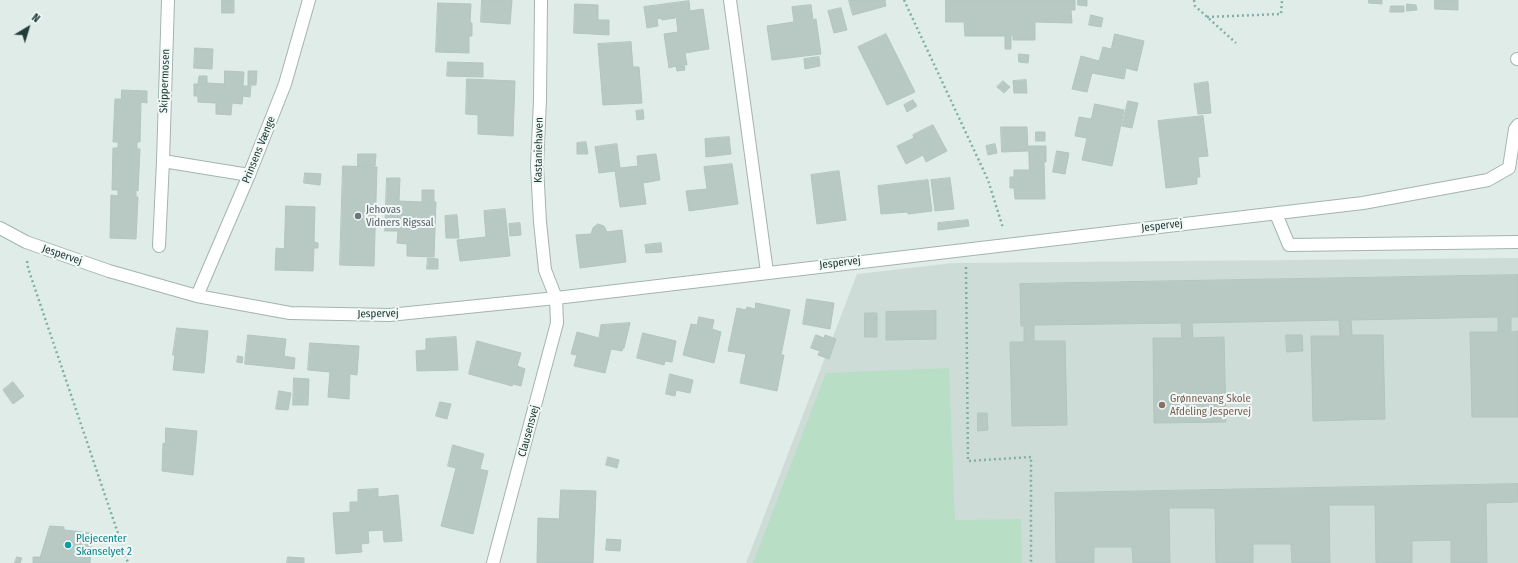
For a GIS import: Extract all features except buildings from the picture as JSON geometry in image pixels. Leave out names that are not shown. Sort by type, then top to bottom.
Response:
[{"type":"street","name":"Skippermosen","points":[[159,246],[168,0]]},
{"type":"street","name":"Prinsens Vænge","points":[[197,296],[249,175],[285,84],[309,0]]},
{"type":"street","name":"Kastaniehaven","points":[[541,0],[540,100],[537,166],[540,222],[545,270],[556,298]]},
{"type":"street","points":[[730,0],[767,272]]},
{"type":"street","name":"Jespervej","points":[[0,228],[26,242],[109,271],[197,296],[290,313],[389,315],[556,298],[1363,203],[1488,180],[1509,168],[1515,129],[1518,125]]},
{"type":"street","points":[[163,161],[249,175]]},
{"type":"street","points":[[1276,214],[1289,245],[1518,242]]},
{"type":"street","name":"Clausensvej","points":[[493,563],[557,323],[556,298]]},
{"type":"path","points":[[904,0],[988,180],[1008,244]]},
{"type":"path","points":[[1194,0],[1195,6],[1236,43]]},
{"type":"path","points":[[1207,17],[1281,14],[1282,0]]},
{"type":"path","points":[[26,242],[28,268],[128,563]]},
{"type":"path","points":[[966,249],[968,461],[1031,457],[1031,563]]},
{"type":"shaded area","name":"Grønnevang Skole Afdeling Jespervej","points":[[1518,258],[1518,563],[746,563],[857,274],[953,263]]},
{"type":"green space","points":[[949,368],[955,520],[1021,519],[1022,563],[753,563],[826,373]]},
{"type":"place","name":"Jehovas Vidners Rigssal","points":[[358,216]]},
{"type":"place","name":"Grønnevang Skole Afdeling Jespervej","points":[[1162,405]]},
{"type":"place","name":"Plejecenter Skanselyet 2","points":[[68,545]]}]
